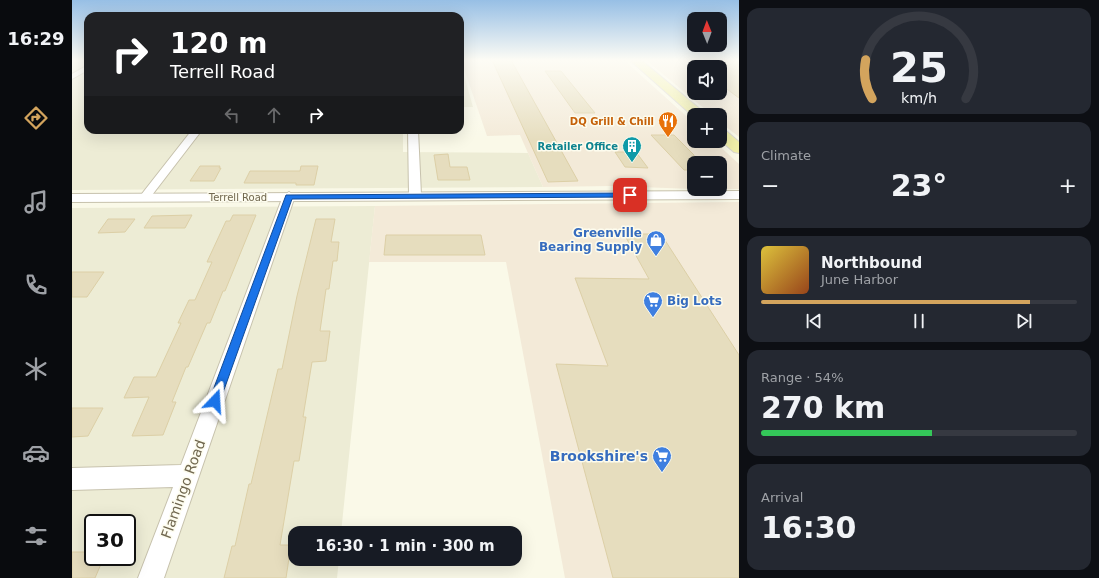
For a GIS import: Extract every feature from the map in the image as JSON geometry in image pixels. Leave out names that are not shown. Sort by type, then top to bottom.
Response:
[{"type":"main road","points":[[667,87],[692,108]]},
{"type":"main road","points":[[727,139],[739,149]]},
{"type":"street","points":[[145,197],[194,134]]},
{"type":"street","points":[[413,134],[415,195]]},
{"type":"street","name":"Terrell Road","points":[[72,198],[415,195],[739,195]]},
{"type":"street","name":"Flamingo Road","points":[[151,578],[289,196]]},
{"type":"street","points":[[72,479],[188,476]]},
{"type":"shaded area","points":[[72,87],[84,87],[84,134],[403,134],[403,152],[528,153],[543,187],[72,190]]},
{"type":"shaded area","points":[[464,87],[467,87],[473,107],[464,107]]},
{"type":"shaded area","points":[[470,87],[654,87],[687,117],[687,148],[722,148],[739,164],[739,189],[727,189],[727,156],[687,156],[687,189],[611,186],[543,187],[520,135],[487,136]]},
{"type":"shaded area","points":[[678,87],[687,87],[687,94]]},
{"type":"shaded area","points":[[727,87],[739,87],[739,137],[727,128],[727,108],[704,108],[694,100],[727,100]]},
{"type":"shaded area","points":[[739,202],[739,578],[565,578],[506,262],[369,262],[375,206]]},
{"type":"shaded area","points":[[375,206],[342,526],[288,526],[288,566],[338,566],[337,578],[72,578],[72,208]]},
{"type":"building","points":[[504,87],[526,87],[578,181],[548,182]]},
{"type":"building","points":[[556,87],[574,87],[595,113],[575,113]]},
{"type":"building","points":[[727,87],[739,87],[739,98],[727,89]]},
{"type":"building","points":[[651,135],[674,135],[694,155],[687,156],[687,170],[684,170]]},
{"type":"building","name":"Retailer Office","points":[[615,152],[636,152],[648,168],[625,167]]},
{"type":"building","points":[[448,154],[450,167],[467,167],[470,180],[438,180],[434,155]]},
{"type":"building","points":[[200,166],[220,166],[219,168],[221,168],[214,181],[190,181]]},
{"type":"building","points":[[301,166],[318,166],[314,185],[296,185],[296,183],[244,183],[250,171],[300,171]]},
{"type":"building","points":[[192,215],[185,228],[144,228],[152,216]]},
{"type":"building","points":[[233,215],[256,215],[225,291],[223,291],[210,323],[207,323],[188,367],[186,367],[172,402],[176,402],[163,435],[132,436],[149,397],[124,398],[134,377],[156,377],[181,323],[178,323],[189,300],[195,300],[212,262],[207,262],[226,221],[230,221]]},
{"type":"building","points":[[108,219],[135,219],[125,232],[98,233]]},
{"type":"building","points":[[316,219],[335,219],[331,242],[339,242],[337,261],[333,261],[329,289],[326,289],[320,331],[330,331],[326,361],[312,362],[303,417],[306,417],[299,461],[294,461],[280,545],[288,545],[286,578],[224,578],[232,546],[235,546],[278,369],[282,369],[297,296]]},
{"type":"building","name":"Brookshire's","points":[[624,234],[661,234],[739,355],[739,578],[613,578],[556,364],[608,366],[575,278],[649,279]]},
{"type":"building","points":[[386,235],[481,235],[485,255],[384,255]]},
{"type":"building","points":[[72,272],[104,272],[87,297],[72,297]]},
{"type":"building","points":[[72,408],[103,408],[88,436],[72,437]]},
{"type":"building","points":[[72,552],[84,552],[84,566],[100,566],[95,578],[72,578]]},
{"type":"place","name":"DQ Grill & Chill","points":[[668,138]]},
{"type":"place","name":"Retailer Office","points":[[632,163]]},
{"type":"place","name":"Greenville Bearing Supply","points":[[656,257]]},
{"type":"place","name":"Big Lots","points":[[653,318]]},
{"type":"place","name":"Brookshire's","points":[[662,473]]},
{"type":"route","points":[[215,401],[289,196],[630,195]]}]
